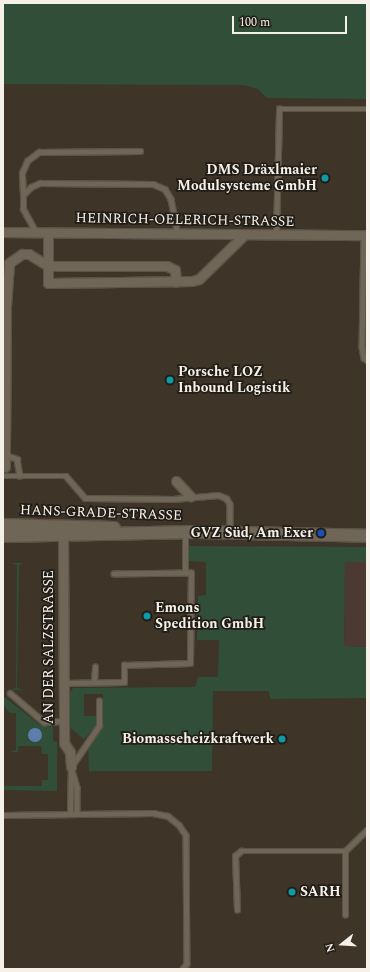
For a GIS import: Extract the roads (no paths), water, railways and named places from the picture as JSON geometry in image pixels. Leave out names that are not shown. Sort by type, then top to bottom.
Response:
[{"type":"street","name":"HEINRICH-OELERICH-STRASSE","points":[[3,232],[365,235]]},
{"type":"street","points":[[48,233],[48,283],[176,282],[199,279],[245,234]]},
{"type":"street","points":[[5,467],[5,306],[7,269],[12,258],[29,254],[48,266],[167,266],[175,270],[176,282]]},
{"type":"street","points":[[176,481],[190,496]]},
{"type":"street","name":"HANS-GRADE-STRASSE","points":[[3,525],[63,531]]},
{"type":"street","name":"HANS-GRADE-STRASSE","points":[[321,533],[367,529]]},
{"type":"street","name":"HANS-GRADE-STRASSE","points":[[3,536],[63,531],[321,533],[367,536]]},
{"type":"street","name":"AN DER SALZSTRASSE","points":[[63,531],[64,743],[70,752],[71,767]]},
{"type":"lane","points":[[276,235],[279,109],[367,109]]},
{"type":"lane","points":[[36,232],[27,219],[23,195],[22,173],[27,161],[39,152],[140,151]]},
{"type":"lane","points":[[23,195],[31,186],[40,183],[153,184],[165,189],[171,199],[178,234]]},
{"type":"lane","points":[[365,235],[362,347],[364,358],[367,360]]},
{"type":"lane","points":[[5,455],[17,459],[20,476]]},
{"type":"lane","points":[[3,476],[66,476],[85,498],[174,499],[212,494],[226,498],[231,511],[230,532]]},
{"type":"lane","points":[[184,573],[191,532]]},
{"type":"lane","points":[[64,683],[124,682],[124,665],[190,663],[191,573],[114,574]]},
{"type":"lane","points":[[94,682],[95,667]]},
{"type":"lane","points":[[10,693],[44,722],[64,721]]},
{"type":"lane","points":[[70,814],[71,767],[99,726],[99,701]]},
{"type":"lane","points":[[71,767],[78,788],[77,814]]},
{"type":"lane","points":[[3,815],[153,813],[168,816],[179,825],[186,835],[187,964],[183,969]]},
{"type":"lane","points":[[237,910],[235,856],[241,851],[345,851],[367,830]]},
{"type":"lane","points":[[345,851],[345,915]]},
{"type":"water","points":[[32,728],[38,728],[42,732],[42,738],[38,742],[32,742],[28,738],[28,732]]},
{"type":"place","name":"DMS Dräxlmaier Modulsysteme GmbH","points":[[325,178]]},
{"type":"place","name":"Porsche LOZ Inbound Logistik","points":[[170,380]]},
{"type":"place","name":"GVZ Süd, Am Exer","points":[[321,533]]},
{"type":"place","name":"Emons Spedition GmbH","points":[[147,616]]},
{"type":"place","name":"Biomasseheizkraftwerk","points":[[282,739]]},
{"type":"place","name":"SARH","points":[[292,892]]}]
